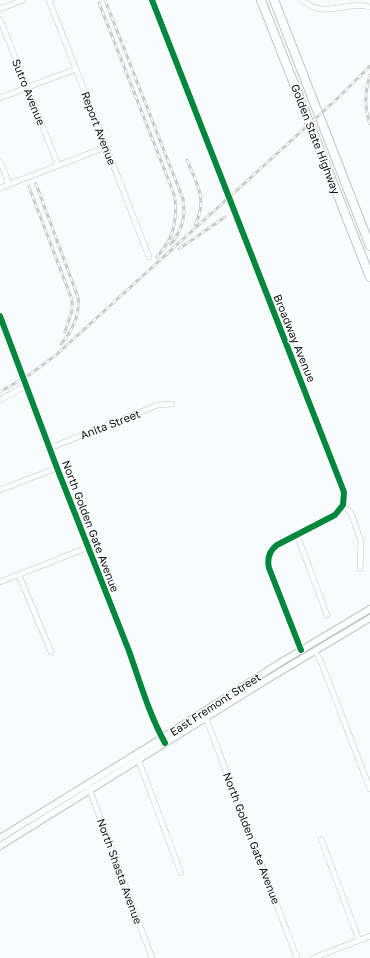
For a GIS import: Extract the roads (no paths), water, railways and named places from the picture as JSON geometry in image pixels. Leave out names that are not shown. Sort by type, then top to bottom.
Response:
[{"type":"highway","name":"Golden State Highway","points":[[261,0],[370,277]]},
{"type":"highway","name":"Golden State Highway","points":[[274,0],[370,246]]},
{"type":"main road","name":"East Fremont Street","points":[[164,741],[255,678],[370,609]]},
{"type":"main road","name":"East Fremont Street","points":[[0,846],[137,757],[206,718],[315,650],[370,618]]},
{"type":"main road","points":[[311,644],[315,650]]},
{"type":"main road","name":"East Fremont Street","points":[[0,838],[89,787]]},
{"type":"street","points":[[0,9],[23,0]]},
{"type":"street","name":"Report Avenue","points":[[49,0],[149,257]]},
{"type":"street","name":"Broadway Avenue","points":[[152,0],[344,492],[343,505]]},
{"type":"street","points":[[302,0],[309,5],[320,8],[351,2],[361,2],[370,7]]},
{"type":"street","name":"Sutro Avenue","points":[[0,19],[58,165]]},
{"type":"street","points":[[0,98],[76,69]]},
{"type":"street","points":[[0,188],[106,147]]},
{"type":"street","points":[[0,161],[9,184]]},
{"type":"street","name":"North Golden Gate Avenue","points":[[0,316],[57,468],[164,741]]},
{"type":"street","points":[[0,400],[27,385]]},
{"type":"street","name":"Anita Street","points":[[50,448],[158,406],[172,404]]},
{"type":"street","points":[[0,490],[57,468]]},
{"type":"street","points":[[301,650],[269,568],[268,561],[270,552],[274,547],[335,515],[343,505],[351,513],[361,541],[360,570]]},
{"type":"street","points":[[296,535],[327,615]]},
{"type":"street","points":[[0,582],[89,547]]},
{"type":"street","points":[[19,574],[52,652]]},
{"type":"street","points":[[315,650],[322,664],[370,789]]},
{"type":"street","name":"North Golden Gate Avenue","points":[[206,718],[297,958]]},
{"type":"street","points":[[137,757],[181,873]]},
{"type":"street","name":"North Shasta Avenue","points":[[89,787],[152,958]]},
{"type":"street","points":[[321,839],[359,940]]},
{"type":"street","points":[[313,958],[370,936]]},
{"type":"railway","points":[[105,0],[183,199],[184,212],[182,223],[178,234],[171,244]]},
{"type":"railway","points":[[99,3],[174,194],[176,212],[173,231],[168,242],[157,257]]},
{"type":"railway","points":[[0,392],[29,375],[56,355],[339,97],[370,66]]},
{"type":"railway","points":[[370,75],[366,100],[370,124]]},
{"type":"railway","points":[[187,160],[200,192],[201,200],[201,208],[195,225]]},
{"type":"railway","points":[[36,184],[78,297],[78,310],[75,322],[61,344]]},
{"type":"railway","points":[[29,187],[72,300],[72,311],[65,332]]},
{"type":"railway","points":[[179,249],[225,217]]}]
